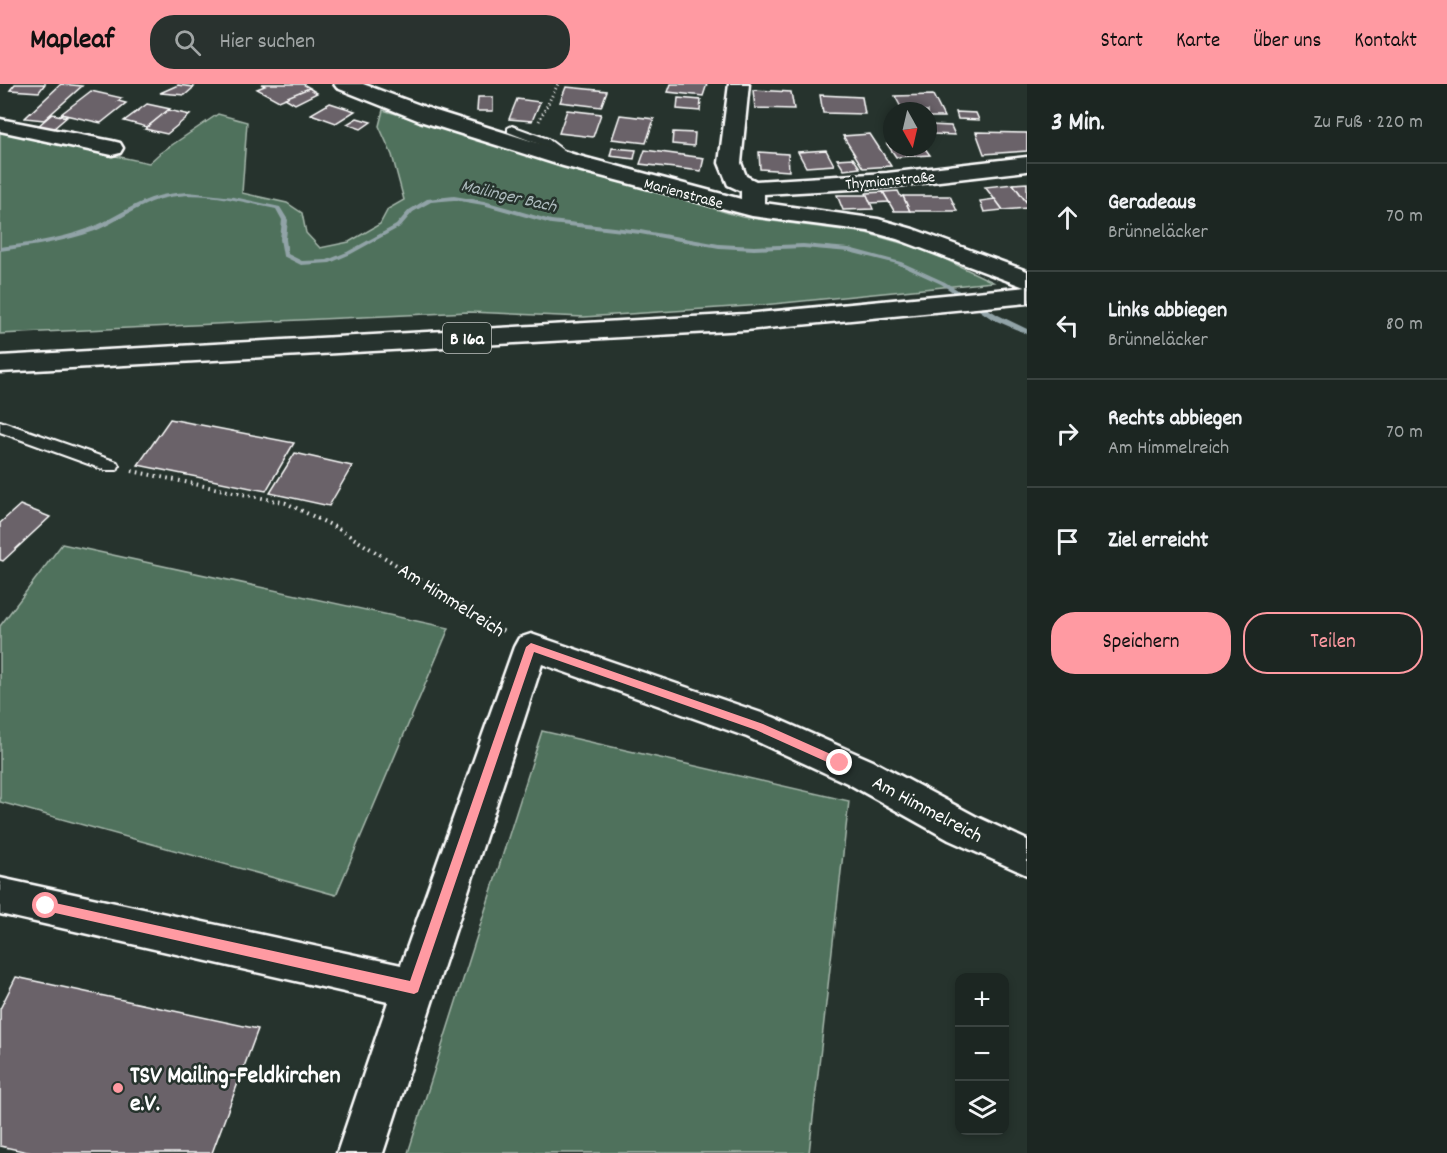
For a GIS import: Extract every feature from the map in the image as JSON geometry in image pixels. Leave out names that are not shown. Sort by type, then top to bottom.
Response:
[{"type":"street","points":[[739,84],[730,163],[736,180],[752,199]]},
{"type":"street","name":"Marienstraße","points":[[353,86],[429,116],[571,161],[870,224],[904,234],[1021,291]]},
{"type":"street","points":[[0,125],[112,148]]},
{"type":"street","name":"Thymianstraße","points":[[752,199],[887,180],[1027,164]]},
{"type":"street","name":"B 16a","points":[[0,363],[746,322],[933,306],[1021,291]]},
{"type":"street","points":[[360,1153],[531,647]]},
{"type":"street","name":"Am Himmelreich","points":[[531,647],[760,727],[860,772],[962,828],[1027,858]]},
{"type":"street","points":[[0,896],[414,988]]},
{"type":"lane","points":[[512,130],[532,134],[555,147],[571,161]]},
{"type":"lane","points":[[0,426],[111,466]]},
{"type":"path","points":[[532,134],[558,84]]},
{"type":"path","name":"Am Himmelreich","points":[[111,466],[286,503],[337,528],[490,625],[531,647]]},
{"type":"green space","points":[[383,110],[742,217],[866,233],[926,250],[993,282],[763,305],[584,317],[469,312],[0,334],[0,132],[149,163],[218,114],[247,122],[242,193],[287,203],[302,213],[306,233],[320,248],[349,242],[380,224],[388,209],[404,200],[392,155],[379,126]]},
{"type":"green space","points":[[62,544],[449,628],[336,895],[0,802],[0,626]]},
{"type":"green space","points":[[542,731],[849,801],[809,1153],[408,1153]]},
{"type":"building","points":[[15,84],[45,84],[39,92],[10,90]]},
{"type":"building","points":[[61,84],[82,86],[44,120],[25,118]]},
{"type":"building","points":[[261,84],[303,84],[310,88],[279,101],[257,89],[265,86]]},
{"type":"building","points":[[671,84],[707,84],[703,96],[668,92]]},
{"type":"building","points":[[178,85],[194,87],[185,95],[160,93]]},
{"type":"building","points":[[566,87],[607,91],[601,107],[560,102]]},
{"type":"building","points":[[309,88],[317,93],[295,104],[285,98]]},
{"type":"building","points":[[753,90],[791,92],[794,109],[755,108]]},
{"type":"building","points":[[91,91],[122,98],[118,101],[126,103],[101,123],[61,114]]},
{"type":"building","points":[[820,95],[862,97],[865,114],[823,113]]},
{"type":"building","points":[[933,95],[936,102],[898,102],[895,96]]},
{"type":"building","points":[[478,97],[493,97],[493,111],[477,111]]},
{"type":"building","points":[[678,98],[701,100],[700,111],[677,109]]},
{"type":"building","points":[[517,99],[540,102],[532,121],[509,119]]},
{"type":"building","points":[[330,103],[355,111],[336,123],[311,114]]},
{"type":"building","points":[[937,103],[944,117],[937,117]]},
{"type":"building","points":[[147,104],[170,109],[147,127],[124,121]]},
{"type":"building","points":[[168,110],[190,115],[167,134],[145,129]]},
{"type":"building","points":[[567,110],[601,114],[593,137],[559,133]]},
{"type":"building","points":[[956,112],[976,113],[979,120],[958,119]]},
{"type":"building","points":[[52,114],[67,117],[53,129],[38,126]]},
{"type":"building","points":[[620,115],[654,119],[646,143],[612,139]]},
{"type":"building","points":[[357,118],[371,122],[361,129],[347,124]]},
{"type":"building","points":[[937,125],[951,126],[955,135],[937,134]]},
{"type":"building","points":[[673,132],[695,133],[694,146],[672,144]]},
{"type":"building","points":[[976,132],[1027,133],[1027,151],[984,154]]},
{"type":"building","points":[[870,134],[891,166],[863,168],[843,136]]},
{"type":"building","points":[[612,148],[636,150],[634,159],[610,156]]},
{"type":"building","points":[[645,150],[704,158],[701,171],[640,164]]},
{"type":"building","points":[[826,150],[834,165],[806,167],[798,152]]},
{"type":"building","points":[[759,152],[788,154],[789,171],[760,169]]},
{"type":"building","points":[[853,158],[860,168],[844,170],[837,159]]},
{"type":"building","points":[[1027,183],[1027,203],[1013,184]]},
{"type":"building","points":[[1013,184],[1027,203],[1027,208],[1003,210],[985,187]]},
{"type":"building","points":[[898,191],[910,211],[894,211],[883,192]]},
{"type":"building","points":[[883,192],[889,202],[870,203],[866,193]]},
{"type":"building","points":[[837,195],[867,195],[873,209],[843,210]]},
{"type":"building","points":[[903,196],[950,196],[957,211],[910,211]]},
{"type":"building","points":[[995,199],[1003,210],[984,212],[980,201]]},
{"type":"building","points":[[170,419],[294,443],[266,491],[138,465]]},
{"type":"building","points":[[295,453],[352,466],[329,506],[270,493]]},
{"type":"building","points":[[20,505],[50,517],[3,561],[0,560],[0,523]]},
{"type":"building","name":"TSV Mailing-Feldkirchen e.V.","points":[[16,977],[258,1029],[212,1153],[32,1153],[0,1146],[0,1009]]},
{"type":"waterway","name":"Mailinger Bach","points":[[0,249],[52,241],[78,234],[110,222],[160,197],[203,194],[278,208],[285,220],[283,239],[285,255],[301,263],[328,262],[398,226],[411,211],[429,200],[454,198],[484,203],[551,222],[640,232],[719,246],[754,248],[803,246],[849,250],[899,263],[943,283],[995,317],[1027,332]]},
{"type":"place","name":"TSV Mailing-Feldkirchen e.V.","points":[[118,1088]]},
{"type":"route","points":[[46,906],[414,988],[531,647],[760,727],[840,763]]}]
